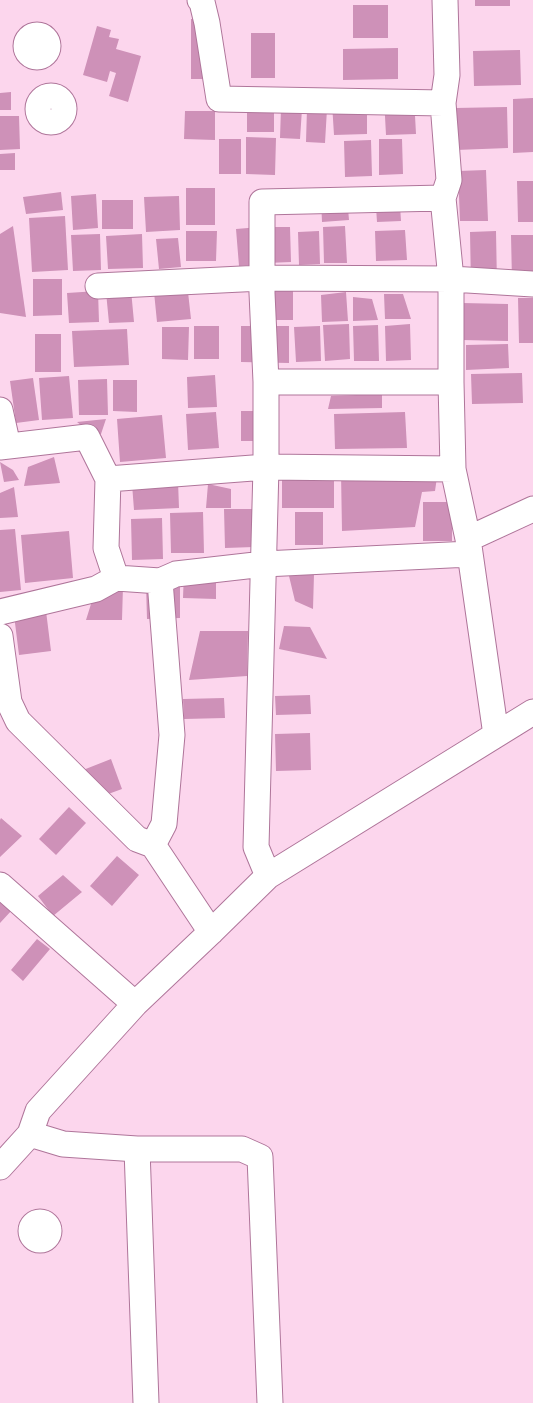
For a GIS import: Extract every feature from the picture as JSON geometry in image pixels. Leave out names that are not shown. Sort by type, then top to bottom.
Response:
[{"type":"street","points":[[200,0],[207,23],[219,98],[443,103]]},
{"type":"street","points":[[445,0],[447,75],[443,103],[449,180],[443,198],[451,279],[453,469],[469,546],[496,735]]},
{"type":"street","points":[[268,876],[256,847],[266,467],[262,202],[443,198]]},
{"type":"street","points":[[98,286],[262,278],[451,279],[533,284]]},
{"type":"street","points":[[266,382],[451,382]]},
{"type":"street","points":[[0,410],[4,446],[87,438],[108,479],[106,548],[116,578]]},
{"type":"street","points":[[108,479],[266,467],[453,469]]},
{"type":"street","points":[[0,612],[96,589],[116,578],[160,582],[176,574],[264,564],[469,546],[533,509]]},
{"type":"street","points":[[153,845],[164,824],[172,735],[160,582]]},
{"type":"street","points":[[0,636],[8,702],[18,721],[137,839],[153,845],[211,932]]},
{"type":"street","points":[[0,1167],[30,1134],[38,1111],[135,1004],[268,876],[533,712]]},
{"type":"street","points":[[0,885],[135,1004]]},
{"type":"street","points":[[30,1134],[63,1144],[137,1149],[242,1149],[260,1157],[270,1403]]},
{"type":"street","points":[[137,1149],[146,1403]]},
{"type":"building","points":[[475,0],[510,0],[510,6],[475,6]]},
{"type":"building","points":[[353,5],[388,5],[388,38],[353,38]]},
{"type":"building","points":[[191,19],[220,19],[220,79],[191,79]]},
{"type":"building","points":[[97,26],[111,30],[109,37],[119,39],[116,49],[141,56],[128,102],[109,96],[116,73],[110,71],[107,82],[83,75]]},
{"type":"building","points":[[251,33],[275,33],[275,78],[251,78]]},
{"type":"building","points":[[398,48],[398,79],[343,80],[343,49]]},
{"type":"building","points":[[520,50],[521,85],[474,86],[473,51]]},
{"type":"building","points":[[11,92],[11,110],[0,110],[0,93]]},
{"type":"building","points":[[414,97],[416,134],[386,135],[384,98]]},
{"type":"building","points":[[533,98],[533,152],[513,153],[513,99]]},
{"type":"building","points":[[247,101],[274,101],[274,132],[247,132]]},
{"type":"building","points":[[367,102],[367,134],[334,135],[332,103]]},
{"type":"building","points":[[507,107],[508,148],[456,150],[455,108]]},
{"type":"building","points":[[281,108],[302,109],[300,139],[280,138]]},
{"type":"building","points":[[307,108],[327,109],[325,143],[306,142]]},
{"type":"building","points":[[185,111],[215,111],[215,140],[184,139]]},
{"type":"building","points":[[0,116],[19,116],[20,149],[0,150]]},
{"type":"building","points":[[246,137],[276,138],[275,175],[246,174]]},
{"type":"building","points":[[219,139],[241,139],[241,174],[219,174]]},
{"type":"building","points":[[379,139],[402,139],[403,174],[379,175]]},
{"type":"building","points":[[371,140],[372,176],[345,177],[344,141]]},
{"type":"building","points":[[15,153],[15,170],[0,170],[0,154]]},
{"type":"building","points":[[486,170],[488,221],[460,221],[458,171]]},
{"type":"building","points":[[517,181],[533,181],[533,222],[518,222]]},
{"type":"building","points":[[186,188],[215,188],[215,225],[186,225]]},
{"type":"building","points":[[399,190],[401,221],[377,222],[375,192]]},
{"type":"building","points":[[61,192],[63,210],[26,214],[23,197]]},
{"type":"building","points":[[96,194],[98,228],[73,230],[71,196]]},
{"type":"building","points":[[179,196],[180,230],[146,232],[144,197]]},
{"type":"building","points":[[347,197],[349,220],[322,222],[321,199]]},
{"type":"building","points":[[102,200],[133,200],[133,229],[102,229]]},
{"type":"building","points":[[65,216],[68,270],[32,272],[29,218]]},
{"type":"building","points":[[13,226],[26,317],[0,313],[0,234]]},
{"type":"building","points":[[345,226],[347,263],[324,263],[323,227]]},
{"type":"building","points":[[260,227],[262,264],[239,266],[236,229]]},
{"type":"building","points":[[266,227],[290,227],[291,262],[267,263]]},
{"type":"building","points":[[405,230],[407,260],[376,261],[375,231]]},
{"type":"building","points":[[186,231],[217,231],[216,261],[186,261]]},
{"type":"building","points":[[319,231],[320,264],[299,265],[298,232]]},
{"type":"building","points":[[496,231],[497,285],[471,285],[470,232]]},
{"type":"building","points":[[100,234],[101,270],[73,271],[71,235]]},
{"type":"building","points":[[142,234],[143,268],[108,269],[106,236]]},
{"type":"building","points":[[511,235],[533,235],[533,281],[512,281]]},
{"type":"building","points":[[178,238],[181,267],[159,269],[156,239]]},
{"type":"building","points":[[33,279],[62,279],[62,315],[33,316]]},
{"type":"building","points":[[270,288],[293,288],[293,320],[270,320]]},
{"type":"building","points":[[131,290],[134,322],[109,323],[106,292]]},
{"type":"building","points":[[98,291],[99,322],[69,323],[67,293]]},
{"type":"building","points":[[154,292],[188,292],[191,319],[157,322]]},
{"type":"building","points":[[346,292],[348,321],[322,322],[321,295]]},
{"type":"building","points":[[384,294],[403,294],[411,319],[385,319]]},
{"type":"building","points":[[353,297],[372,299],[378,320],[353,321]]},
{"type":"building","points":[[518,298],[533,298],[533,343],[519,343]]},
{"type":"building","points":[[462,303],[508,304],[508,341],[462,340]]},
{"type":"building","points":[[349,324],[350,359],[325,361],[323,325]]},
{"type":"building","points":[[410,324],[411,360],[386,361],[385,326]]},
{"type":"building","points":[[378,325],[379,361],[354,361],[353,326]]},
{"type":"building","points":[[194,326],[219,326],[219,359],[194,359]]},
{"type":"building","points":[[241,326],[289,326],[289,363],[241,362]]},
{"type":"building","points":[[320,326],[321,361],[296,362],[294,327]]},
{"type":"building","points":[[162,327],[189,327],[188,360],[162,359]]},
{"type":"building","points":[[127,329],[129,365],[74,367],[72,331]]},
{"type":"building","points":[[35,334],[61,334],[61,372],[35,372]]},
{"type":"building","points":[[508,344],[509,368],[466,370],[466,345]]},
{"type":"building","points":[[522,373],[523,403],[472,404],[471,374]]},
{"type":"building","points":[[215,375],[217,407],[188,408],[187,377]]},
{"type":"building","points":[[69,376],[73,418],[42,420],[39,378]]},
{"type":"building","points":[[33,378],[39,420],[16,423],[10,381]]},
{"type":"building","points":[[107,379],[108,415],[79,415],[78,380]]},
{"type":"building","points":[[113,380],[137,380],[137,412],[113,411]]},
{"type":"building","points":[[382,394],[382,408],[328,409],[331,396]]},
{"type":"building","points":[[241,411],[270,411],[270,441],[241,441]]},
{"type":"building","points":[[216,412],[219,448],[188,450],[186,414]]},
{"type":"building","points":[[405,412],[407,448],[335,449],[334,414]]},
{"type":"building","points":[[162,415],[166,458],[120,462],[117,419]]},
{"type":"building","points":[[106,419],[101,434],[92,434],[77,422]]},
{"type":"building","points":[[54,457],[60,483],[24,486],[28,467]]},
{"type":"building","points":[[0,462],[13,470],[19,480],[4,482]]},
{"type":"building","points":[[341,473],[437,477],[435,491],[422,492],[415,527],[342,531]]},
{"type":"building","points":[[282,476],[334,479],[334,508],[282,508]]},
{"type":"building","points":[[178,481],[179,508],[134,510],[132,484]]},
{"type":"building","points":[[208,484],[231,489],[231,508],[206,508]]},
{"type":"building","points":[[14,487],[18,517],[0,518],[0,493]]},
{"type":"building","points":[[423,502],[452,502],[452,541],[423,541]]},
{"type":"building","points":[[224,509],[253,509],[254,547],[225,548]]},
{"type":"building","points":[[203,512],[204,553],[171,553],[170,513]]},
{"type":"building","points":[[295,512],[323,512],[323,545],[295,545]]},
{"type":"building","points":[[162,518],[163,559],[132,560],[131,519]]},
{"type":"building","points":[[15,529],[21,590],[0,592],[0,530]]},
{"type":"building","points":[[69,531],[73,578],[25,583],[21,535]]},
{"type":"building","points":[[184,571],[216,572],[216,599],[183,598]]},
{"type":"building","points":[[314,574],[313,609],[295,601],[289,576]]},
{"type":"building","points":[[180,583],[180,618],[147,619],[146,584]]},
{"type":"building","points":[[123,586],[122,620],[86,620],[91,604]]},
{"type":"building","points":[[46,611],[51,651],[19,655],[14,615]]},
{"type":"building","points":[[284,626],[310,627],[327,659],[279,649]]},
{"type":"building","points":[[200,631],[248,631],[247,676],[189,680]]},
{"type":"building","points":[[310,695],[311,714],[276,715],[275,696]]},
{"type":"building","points":[[224,698],[225,718],[184,719],[183,699]]},
{"type":"building","points":[[310,733],[311,770],[276,771],[275,734]]},
{"type":"building","points":[[111,759],[122,789],[89,801],[78,772]]},
{"type":"building","points":[[69,807],[86,823],[56,855],[39,839]]},
{"type":"building","points":[[1,818],[22,836],[0,857],[0,820]]},
{"type":"building","points":[[117,856],[139,875],[112,906],[90,886]]},
{"type":"building","points":[[63,875],[82,892],[53,916],[38,896]]},
{"type":"building","points":[[0,899],[12,910],[0,923]]},
{"type":"building","points":[[37,939],[50,949],[23,981],[11,970]]}]
